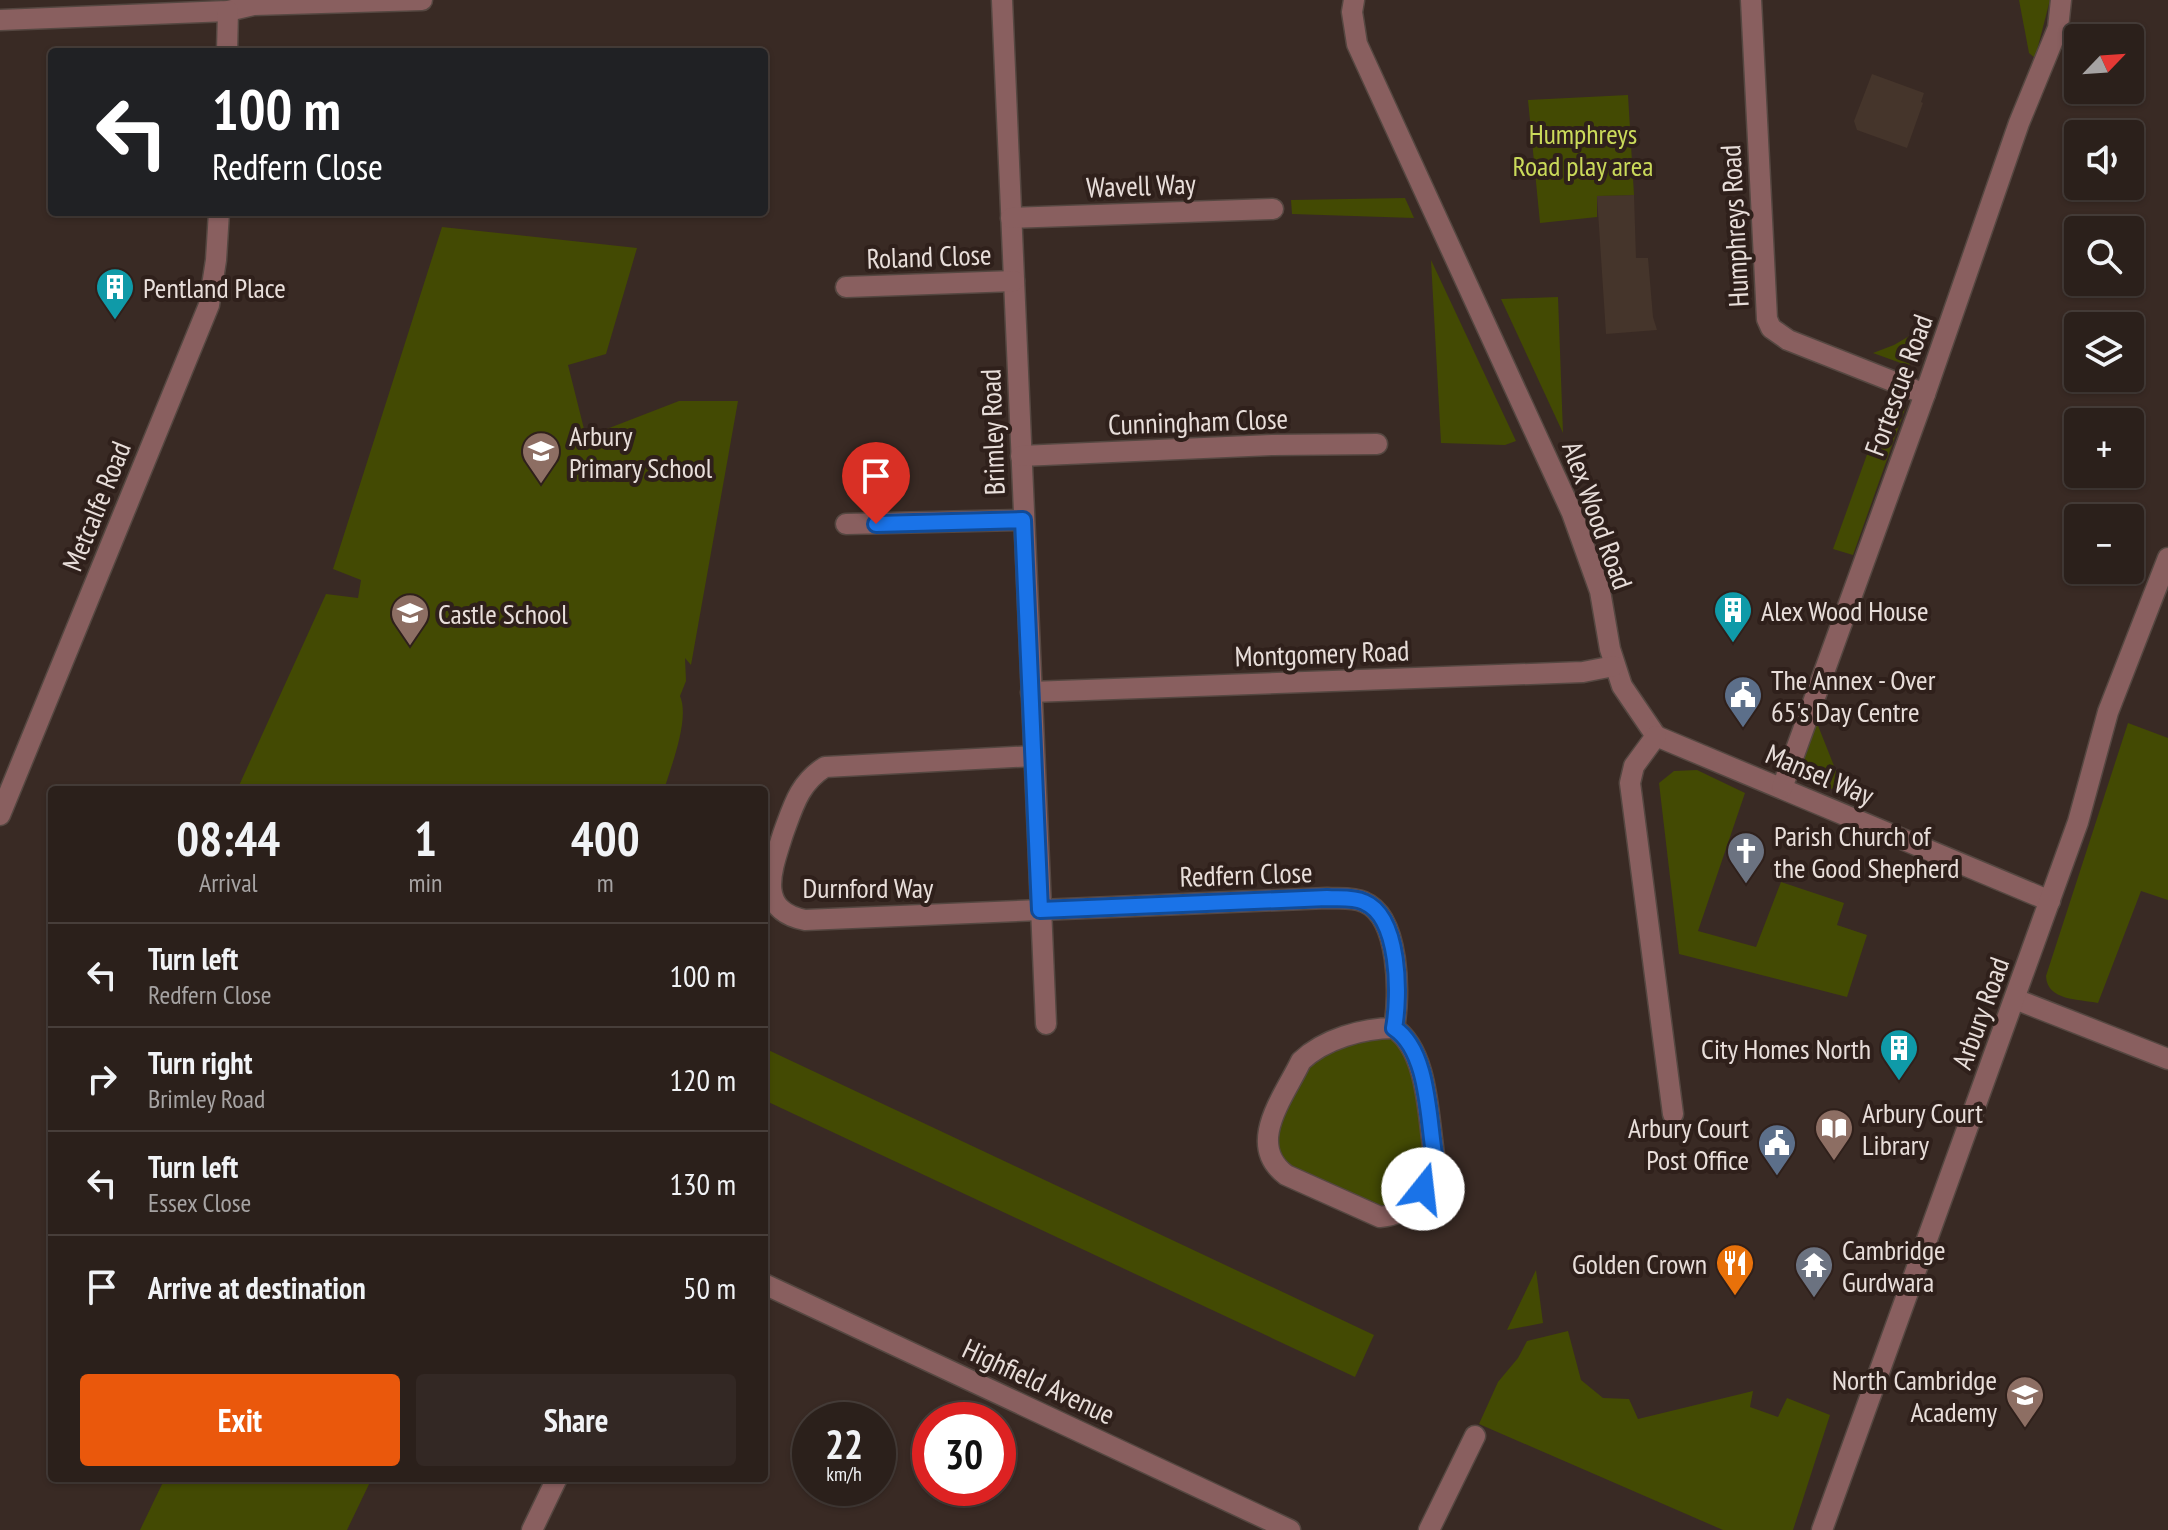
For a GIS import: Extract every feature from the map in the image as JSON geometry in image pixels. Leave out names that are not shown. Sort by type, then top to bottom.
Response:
[{"type":"street","points":[[0,20],[228,11],[293,2],[422,0]]},
{"type":"street","name":"Brimley Road","points":[[1002,0],[1046,1024]]},
{"type":"street","name":"Alex Wood Road","points":[[1354,0],[1352,12],[1357,44],[1572,513],[1600,591],[1614,666],[1634,708],[1656,736]]},
{"type":"street","name":"Humphreys Road","points":[[1751,0],[1767,319],[1771,328],[1788,340],[1925,394]]},
{"type":"street","name":"Fortescue Road","points":[[1782,788],[1925,394],[2019,123],[2058,28],[2061,0]]},
{"type":"street","points":[[227,48],[228,11]]},
{"type":"street","name":"Wavell Way","points":[[1011,218],[1273,209]]},
{"type":"street","name":"Metcalfe Road","points":[[0,815],[209,305],[219,216]]},
{"type":"street","name":"Roland Close","points":[[846,287],[1014,281]]},
{"type":"street","name":"Cunningham Close","points":[[1021,456],[1272,445],[1377,444]]},
{"type":"street","points":[[846,524],[1023,520]]},
{"type":"street","name":"Arbury Road","points":[[1822,1530],[2078,822],[2108,712],[2168,558]]},
{"type":"street","name":"Montgomery Road","points":[[1031,692],[1583,672],[1614,666]]},
{"type":"street","points":[[1656,736],[1634,766],[1630,789],[1673,1114]]},
{"type":"street","name":"Mansel Way","points":[[1656,736],[2050,901]]},
{"type":"street","name":"Durnford Way","points":[[1033,756],[825,767],[804,784],[796,798],[770,874],[773,898],[783,911],[805,920],[1040,910]]},
{"type":"street","name":"Redfern Close","points":[[1040,910],[1327,898],[1362,901],[1383,916],[1390,935],[1399,997],[1394,1028]]},
{"type":"street","points":[[2015,999],[2168,1059]]},
{"type":"street","points":[[1375,1028],[1394,1028],[1403,1034],[1419,1061],[1434,1154],[1433,1168],[1409,1209],[1380,1217],[1286,1175],[1269,1156],[1267,1131],[1301,1061],[1310,1052],[1375,1028]]},
{"type":"street","name":"Highfield Avenue","points":[[768,1286],[1290,1530]]},
{"type":"street","points":[[1429,1530],[1475,1436]]},
{"type":"street","points":[[532,1530],[555,1482]]},
{"type":"shaded area","points":[[1872,74],[1924,93],[1907,148],[1857,130],[1854,121]]},
{"type":"shaded area","points":[[1634,195],[1636,258],[1648,258],[1657,330],[1606,334],[1597,196]]},
{"type":"green space","points":[[2019,0],[2050,0],[2035,58],[2029,53]]},
{"type":"green space","name":"Humphreys Road play area","points":[[1628,95],[1634,195],[1597,196],[1597,217],[1540,223],[1528,100]]},
{"type":"green space","points":[[1405,198],[1414,218],[1292,214],[1291,200]]},
{"type":"green space","name":"Arbury Primary School","points":[[442,227],[637,248],[606,354],[568,365],[586,437],[679,401],[738,401],[691,665],[685,658],[686,681],[680,696],[681,730],[665,786],[239,786],[326,594],[358,598],[361,580],[333,569]]},
{"type":"green space","points":[[1431,260],[1516,441],[1505,445],[1441,443]]},
{"type":"green space","points":[[1558,297],[1563,433],[1501,299]]},
{"type":"green space","points":[[1923,328],[1909,366],[1873,353],[1894,345]]},
{"type":"green space","points":[[1887,399],[1906,406],[1853,555],[1833,549]]},
{"type":"green space","points":[[1817,723],[1838,776],[1832,789],[1810,778],[1807,764],[1800,764],[1813,724]]},
{"type":"green space","points":[[2128,723],[2168,738],[2168,900],[2141,891],[2098,1003],[2058,994],[2048,984],[2046,976]]},
{"type":"green space","points":[[1697,770],[1745,793],[1698,931],[1756,947],[1781,882],[1844,903],[1837,925],[1867,935],[1847,997],[1679,954],[1659,783],[1674,771]]},
{"type":"green space","points":[[1375,1034],[1393,1038],[1409,1052],[1428,1159],[1413,1194],[1394,1206],[1379,1206],[1285,1167],[1275,1151],[1276,1128],[1306,1064],[1317,1053]]},
{"type":"green space","points":[[768,1050],[1374,1335],[1355,1377],[768,1102]]},
{"type":"green space","points":[[1536,1270],[1543,1323],[1507,1330]]},
{"type":"green space","points":[[1568,1331],[1581,1380],[1603,1398],[1629,1399],[1638,1419],[1753,1391],[1750,1407],[1778,1417],[1787,1398],[1830,1415],[1793,1530],[1723,1530],[1479,1424],[1498,1382],[1518,1358],[1527,1341]]},
{"type":"green space","points":[[163,1482],[370,1482],[347,1530],[140,1530]]},
{"type":"place","name":"Pentland Place","points":[[115,321]]},
{"type":"place","name":"Arbury Primary School","points":[[541,485]]},
{"type":"place","name":"Alex Wood House","points":[[1733,644]]},
{"type":"place","name":"Castle School","points":[[410,647]]},
{"type":"place","name":"The Annex - Over 65's Day Centre","points":[[1743,729]]},
{"type":"place","name":"Parish Church of the Good Shepherd","points":[[1746,885]]},
{"type":"place","name":"City Homes North","points":[[1899,1082]]},
{"type":"place","name":"Arbury Court Library","points":[[1834,1162]]},
{"type":"place","name":"Arbury Court Post Office","points":[[1777,1177]]},
{"type":"place","name":"Golden Crown","points":[[1735,1297]]},
{"type":"place","name":"Cambridge Gurdwara","points":[[1814,1299]]},
{"type":"place","name":"North Cambridge Academy","points":[[2025,1429]]},
{"type":"route","points":[[876,524],[1023,520],[1040,910],[1327,898],[1362,901],[1383,916],[1390,935],[1399,997],[1394,1028],[1403,1034],[1419,1061],[1434,1154],[1433,1168],[1423,1189]]}]
